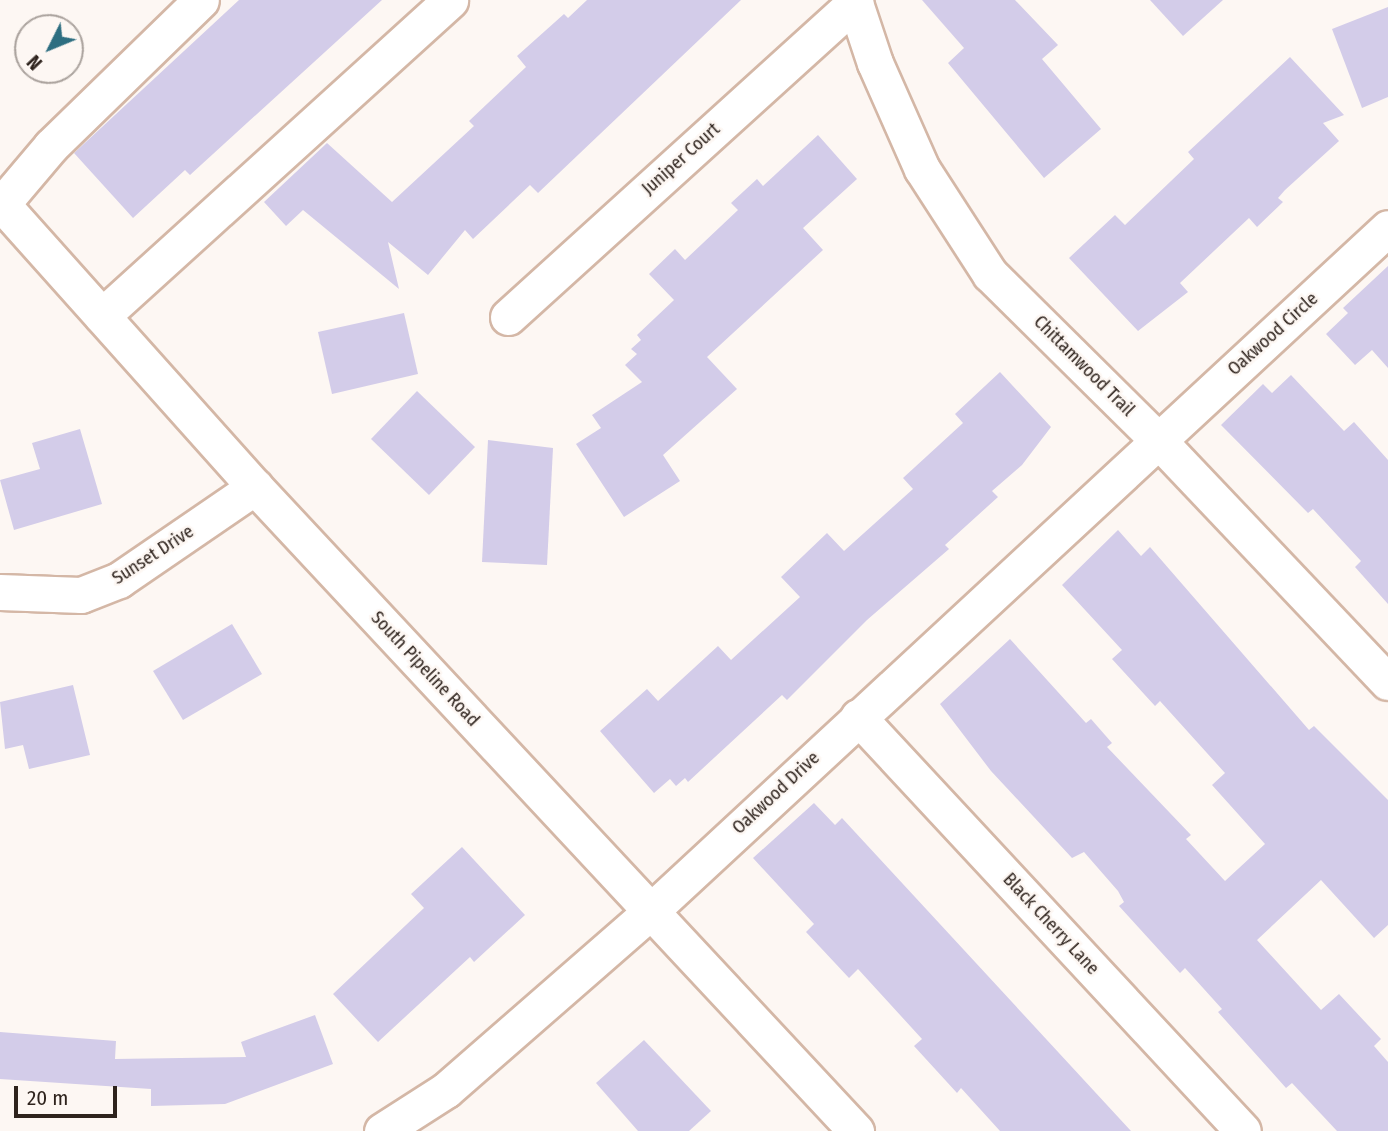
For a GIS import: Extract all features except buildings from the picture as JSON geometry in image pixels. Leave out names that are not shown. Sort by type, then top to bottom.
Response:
[{"type":"street","points":[[1,203],[51,146],[201,0]]},
{"type":"street","points":[[102,316],[450,0]]},
{"type":"street","name":"Juniper Court","points":[[508,317],[854,1]]},
{"type":"street","name":"Chittamwood Trail","points":[[854,1],[875,63],[922,169],[990,274],[1157,439],[1388,682]]},
{"type":"street","name":"South Pipeline Road","points":[[1,203],[255,487],[856,1131]]},
{"type":"street","name":"Oakwood Circle","points":[[1157,439],[1388,228]]},
{"type":"street","name":"Oakwood Drive","points":[[382,1131],[446,1090],[652,910],[1157,439]]},
{"type":"street","name":"Sunset Drive","points":[[0,592],[81,595],[118,580],[255,487]]},
{"type":"street","name":"Black Cherry Lane","points":[[858,717],[1243,1131]]}]
